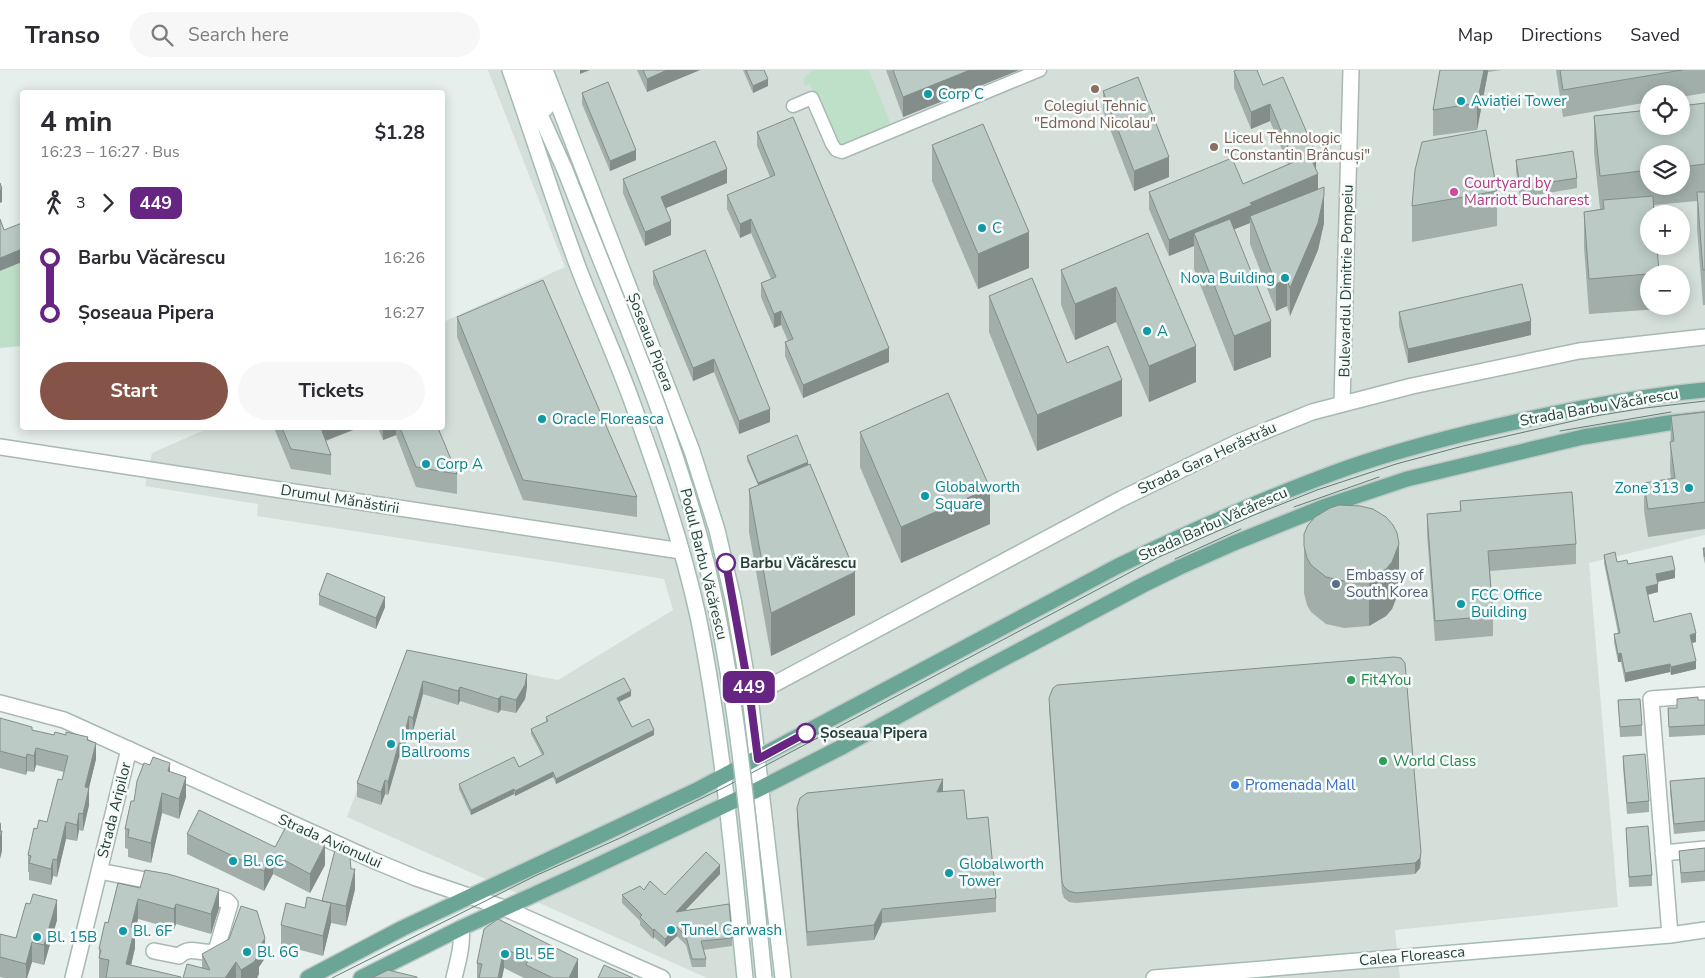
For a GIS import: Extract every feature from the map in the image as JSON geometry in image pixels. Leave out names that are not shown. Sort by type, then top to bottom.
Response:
[{"type":"main road","name":"Strada Barbu Văcărescu","points":[[308,978],[403,928],[724,777],[1118,566],[1177,538],[1304,484],[1349,467],[1403,451],[1547,414],[1611,402],[1705,390]]},
{"type":"main road","name":"Strada Barbu Văcărescu","points":[[361,978],[461,928],[761,788],[842,747],[971,676],[1165,574],[1234,543],[1326,506],[1406,479],[1618,430],[1705,419]]},
{"type":"street","points":[[510,70],[578,266],[631,398],[681,551],[698,618],[712,694],[724,777],[745,978]]},
{"type":"street","points":[[520,70],[565,170]]},
{"type":"street","points":[[534,70],[565,170]]},
{"type":"street","name":"Șoseaua Pipera","points":[[545,70],[692,451],[718,530],[750,697],[783,978]]},
{"type":"street","points":[[793,106],[812,98],[832,144],[836,150],[842,152],[1040,70]]},
{"type":"street","name":"Bulevardul Dimitrie Pompeiu","points":[[1342,402],[1351,70]]},
{"type":"street","name":"Podul Barbu Văcărescu","points":[[565,170],[667,435],[686,492],[706,564],[721,628],[735,709],[764,978]]},
{"type":"street","name":"Strada Gara Herăstrău","points":[[750,697],[1165,477],[1254,435],[1312,412],[1342,402],[1412,386],[1579,351],[1705,337]]},
{"type":"street","name":"Drumul Mănăstirii","points":[[0,447],[681,551]]},
{"type":"street","points":[[1670,935],[1651,699],[1705,695]]},
{"type":"street","name":"Strada Avionului","points":[[0,702],[58,718],[375,861],[416,878],[504,908],[662,978]]},
{"type":"street","name":"Strada Aripilor","points":[[73,978],[129,749]]},
{"type":"street","points":[[1663,853],[1705,849]]},
{"type":"street","name":"Strada Aripilor","points":[[99,871],[182,888],[228,901],[230,904],[216,951],[211,953],[190,950],[184,951],[179,956],[154,951]]},
{"type":"street","points":[[454,978],[461,949],[461,928]]},
{"type":"street","name":"Calea Floreasca","points":[[1154,978],[1670,935],[1705,930]]},
{"type":"shaded area","points":[[488,70],[1705,70],[1705,535],[1589,563],[1618,907],[1395,930],[1400,978],[791,978],[789,975],[775,978],[707,978],[347,817],[409,651],[558,680],[673,610],[664,579],[257,516],[258,504],[145,486],[152,453],[204,430],[445,430],[445,321],[565,267]]},
{"type":"green space","points":[[812,70],[869,70],[892,127],[849,147],[835,145],[810,84],[804,86],[804,79]]},
{"type":"green space","points":[[20,263],[20,346],[0,348],[0,271]]},
{"type":"building","points":[[643,70],[667,70],[647,79]]},
{"type":"building","points":[[746,70],[764,70],[768,79],[753,86]]},
{"type":"building","points":[[893,70],[970,70],[903,97]]},
{"type":"building","points":[[1257,70],[1263,85],[1283,77],[1316,154],[1310,156],[1318,174],[1250,203],[1252,205],[1169,240],[1149,192],[1232,158],[1243,184],[1294,162],[1270,104],[1251,112],[1234,71]]},
{"type":"building","points":[[1440,70],[1484,70],[1477,103],[1433,110]]},
{"type":"building","points":[[1560,70],[1682,70],[1563,90]]},
{"type":"building","points":[[1138,77],[1169,157],[1134,171],[1103,91]]},
{"type":"building","points":[[608,82],[636,150],[610,161],[582,93]]},
{"type":"building","points":[[1705,103],[1705,164],[1690,166],[1690,145],[1640,145],[1640,171],[1600,176],[1594,116],[1640,111],[1640,135],[1690,135],[1690,105]]},
{"type":"building","points":[[793,117],[889,348],[803,385],[785,342],[793,339],[781,311],[774,314],[761,283],[776,277],[751,219],[740,224],[727,195],[775,175],[757,132]]},
{"type":"building","points":[[983,124],[1029,232],[978,254],[932,145]]},
{"type":"building","points":[[1486,130],[1497,191],[1412,206],[1415,170],[1422,142]]},
{"type":"building","points":[[715,141],[727,169],[661,197],[671,221],[645,232],[623,179]]},
{"type":"building","points":[[1573,151],[1577,178],[1520,187],[1516,160]]},
{"type":"building","points":[[1324,187],[1318,223],[1290,288],[1287,279],[1276,284],[1250,216]]},
{"type":"building","points":[[1697,192],[1705,192],[1705,270],[1703,270]]},
{"type":"building","points":[[1653,196],[1654,205],[1640,205],[1640,255],[1658,255],[1658,265],[1640,265],[1640,275],[1589,279],[1584,212],[1604,209],[1603,200]]},
{"type":"building","points":[[0,219],[4,230],[20,224],[20,250],[0,258]]},
{"type":"building","points":[[1230,219],[1271,321],[1234,336],[1194,233]]},
{"type":"building","points":[[1148,233],[1196,346],[1149,366],[1116,287],[1075,304],[1061,270]]},
{"type":"building","points":[[705,250],[770,409],[739,421],[714,359],[693,368],[653,271]]},
{"type":"building","points":[[1032,278],[1067,363],[1108,346],[1122,380],[1037,415],[989,296]]},
{"type":"building","name":"Oracle Floreasca","points":[[543,280],[637,497],[523,480],[457,317]]},
{"type":"building","points":[[1522,284],[1531,321],[1408,349],[1399,312]]},
{"type":"building","points":[[948,393],[990,488],[901,527],[860,432]]},
{"type":"building","points":[[1705,412],[1705,502],[1648,509],[1644,483],[1675,478],[1670,442],[1674,441],[1671,416]]},
{"type":"building","points":[[283,430],[322,430],[331,455],[291,449]]},
{"type":"building","points":[[401,430],[439,430],[457,474],[416,467]]},
{"type":"building","points":[[797,435],[808,462],[758,483],[747,456]]},
{"type":"building","points":[[810,464],[855,572],[771,613],[749,489]]},
{"type":"building","name":"FCC Office Building","points":[[1572,492],[1576,544],[1488,551],[1493,616],[1435,621],[1427,514],[1461,511],[1460,501]]},
{"type":"building","points":[[1339,505],[1373,509],[1386,517],[1397,533],[1399,544],[1392,562],[1386,569],[1369,579],[1344,581],[1326,577],[1311,565],[1307,558],[1304,534],[1308,525],[1315,517]]},
{"type":"building","points":[[1615,552],[1617,562],[1627,560],[1628,564],[1672,556],[1675,570],[1656,574],[1658,584],[1646,587],[1654,622],[1691,613],[1696,633],[1690,635],[1696,661],[1671,667],[1670,664],[1625,673],[1621,653],[1618,654],[1614,634],[1620,633],[1604,555]]},
{"type":"building","points":[[327,573],[385,597],[376,618],[319,595]]},
{"type":"building","name":"Imperial Ballrooms","points":[[407,650],[527,674],[525,685],[516,700],[501,696],[498,699],[460,687],[458,691],[423,681],[413,718],[409,716],[402,744],[399,743],[388,782],[385,780],[381,792],[357,783]]},
{"type":"building","name":"Promenada Mall","points":[[1394,657],[1401,658],[1405,663],[1421,852],[1420,858],[1415,863],[1076,893],[1064,887],[1062,882],[1049,698],[1053,688],[1057,685]]},
{"type":"building","points":[[624,678],[631,691],[617,698],[632,727],[649,719],[654,730],[556,779],[553,772],[471,810],[459,784],[514,757],[519,767],[544,754],[531,729],[548,721],[546,717]]},
{"type":"building","points":[[1698,697],[1698,700],[1705,700],[1705,725],[1669,727],[1668,708],[1677,708],[1677,699]]},
{"type":"building","points":[[1640,699],[1642,725],[1620,727],[1618,700]]},
{"type":"building","points":[[0,718],[32,727],[32,730],[54,735],[55,732],[66,735],[66,732],[88,737],[87,740],[96,743],[85,787],[89,788],[83,814],[79,813],[77,825],[66,822],[57,860],[53,859],[51,869],[29,863],[31,856],[28,855],[34,828],[37,829],[39,820],[47,822],[58,779],[62,780],[68,756],[36,748],[34,756],[27,754],[26,758],[0,751]]},
{"type":"building","points":[[1645,754],[1649,801],[1627,803],[1623,756]]},
{"type":"building","points":[[153,757],[170,763],[168,771],[186,777],[179,799],[162,793],[151,843],[128,837],[129,829],[125,829],[131,801],[134,801],[137,781],[144,763],[150,765]]},
{"type":"building","points":[[1705,778],[1705,821],[1674,824],[1670,781]]},
{"type":"building","points":[[943,779],[937,792],[964,790],[967,819],[988,817],[996,898],[882,909],[874,925],[807,932],[797,808],[800,798],[807,793]]},
{"type":"building","points":[[199,810],[275,847],[287,825],[325,845],[310,874],[273,854],[264,871],[187,834]]},
{"type":"building","points":[[1648,826],[1652,875],[1629,877],[1626,828]]},
{"type":"building","points":[[1705,848],[1705,871],[1681,873],[1679,851]]},
{"type":"building","points":[[335,850],[347,855],[350,858],[351,869],[355,869],[346,906],[322,901]]},
{"type":"building","points":[[706,852],[720,865],[676,912],[729,904],[732,938],[701,941],[706,959],[692,959],[686,936],[677,927],[665,939],[640,917],[642,915],[622,895],[640,886],[644,890],[650,881],[665,895]]},
{"type":"building","points":[[145,870],[168,874],[219,889],[211,914],[176,904],[174,909],[138,899],[131,927],[135,928],[126,964],[181,978],[106,978],[109,960],[99,958],[101,950],[99,949],[105,922],[108,923],[118,883],[140,888]]},
{"type":"building","points":[[33,894],[57,900],[44,945],[32,942],[26,964],[0,957],[0,934],[16,938],[26,903],[30,904]]},
{"type":"building","points":[[307,897],[331,903],[323,936],[281,925],[286,903],[305,908]]},
{"type":"building","points":[[241,906],[257,911],[265,938],[258,949],[259,954],[254,962],[241,970],[236,962],[225,978],[183,978],[187,964],[210,970],[202,954],[229,939]]},
{"type":"building","points":[[498,919],[578,959],[569,978],[553,978],[526,965],[528,960],[504,948],[498,978],[479,978],[482,964],[477,963],[484,929]]},
{"type":"building","points":[[604,965],[633,978],[598,978]]},
{"type":"building","points":[[388,970],[417,977],[417,978],[372,978]]},
{"type":"tram line","points":[[332,978],[535,876],[620,838],[725,787],[1159,557],[1254,515],[1317,490],[1396,464],[1463,446],[1595,416],[1705,401]]},
{"type":"tram line","points":[[1560,431],[1671,412]]},
{"type":"tram line","points":[[1294,507],[1379,477]]},
{"type":"tram line","points":[[1175,559],[1241,529]]},
{"type":"bus line","name":"449","points":[[726,563],[750,697],[758,759],[806,733]]},
{"type":"place","name":"Colegiul Tehnic \"Edmond Nicolau\"","points":[[1095,89]]},
{"type":"place","name":"Corp C","points":[[928,94]]},
{"type":"place","name":"Aviației Tower","points":[[1461,101]]},
{"type":"place","name":"Liceul Tehnologic \"Constantin Brâncuși\"","points":[[1214,147]]},
{"type":"place","name":"Courtyard by Marriott Bucharest","points":[[1454,192]]},
{"type":"place","name":"C","points":[[982,228]]},
{"type":"place","name":"Nova Building","points":[[1285,278]]},
{"type":"place","name":"A","points":[[1147,331]]},
{"type":"place","name":"Oracle Floreasca","points":[[542,419]]},
{"type":"place","name":"Corp A","points":[[426,464]]},
{"type":"place","name":"Zone 313","points":[[1689,488]]},
{"type":"place","name":"Globalworth Square","points":[[925,496]]},
{"type":"place","name":"Barbu Văcărescu","points":[[726,563]]},
{"type":"place","name":"Embassy of South Korea","points":[[1336,584]]},
{"type":"place","name":"FCC Office Building","points":[[1461,604]]},
{"type":"place","name":"Fit4You","points":[[1351,680]]},
{"type":"place","name":"Șoseaua Pipera","points":[[806,733]]},
{"type":"place","name":"Imperial Ballrooms","points":[[391,744]]},
{"type":"place","name":"World Class","points":[[1383,761]]},
{"type":"place","name":"Promenada Mall","points":[[1235,785]]},
{"type":"place","name":"Bl. 6C","points":[[233,861]]},
{"type":"place","name":"Globalworth Tower","points":[[949,873]]},
{"type":"place","name":"Tunel Carwash","points":[[671,930]]},
{"type":"place","name":"Bl. 6F","points":[[123,931]]},
{"type":"place","name":"Bl. 15B","points":[[37,937]]},
{"type":"place","name":"Bl. 6G","points":[[247,952]]},
{"type":"place","name":"Bl. 5E","points":[[505,954]]}]
